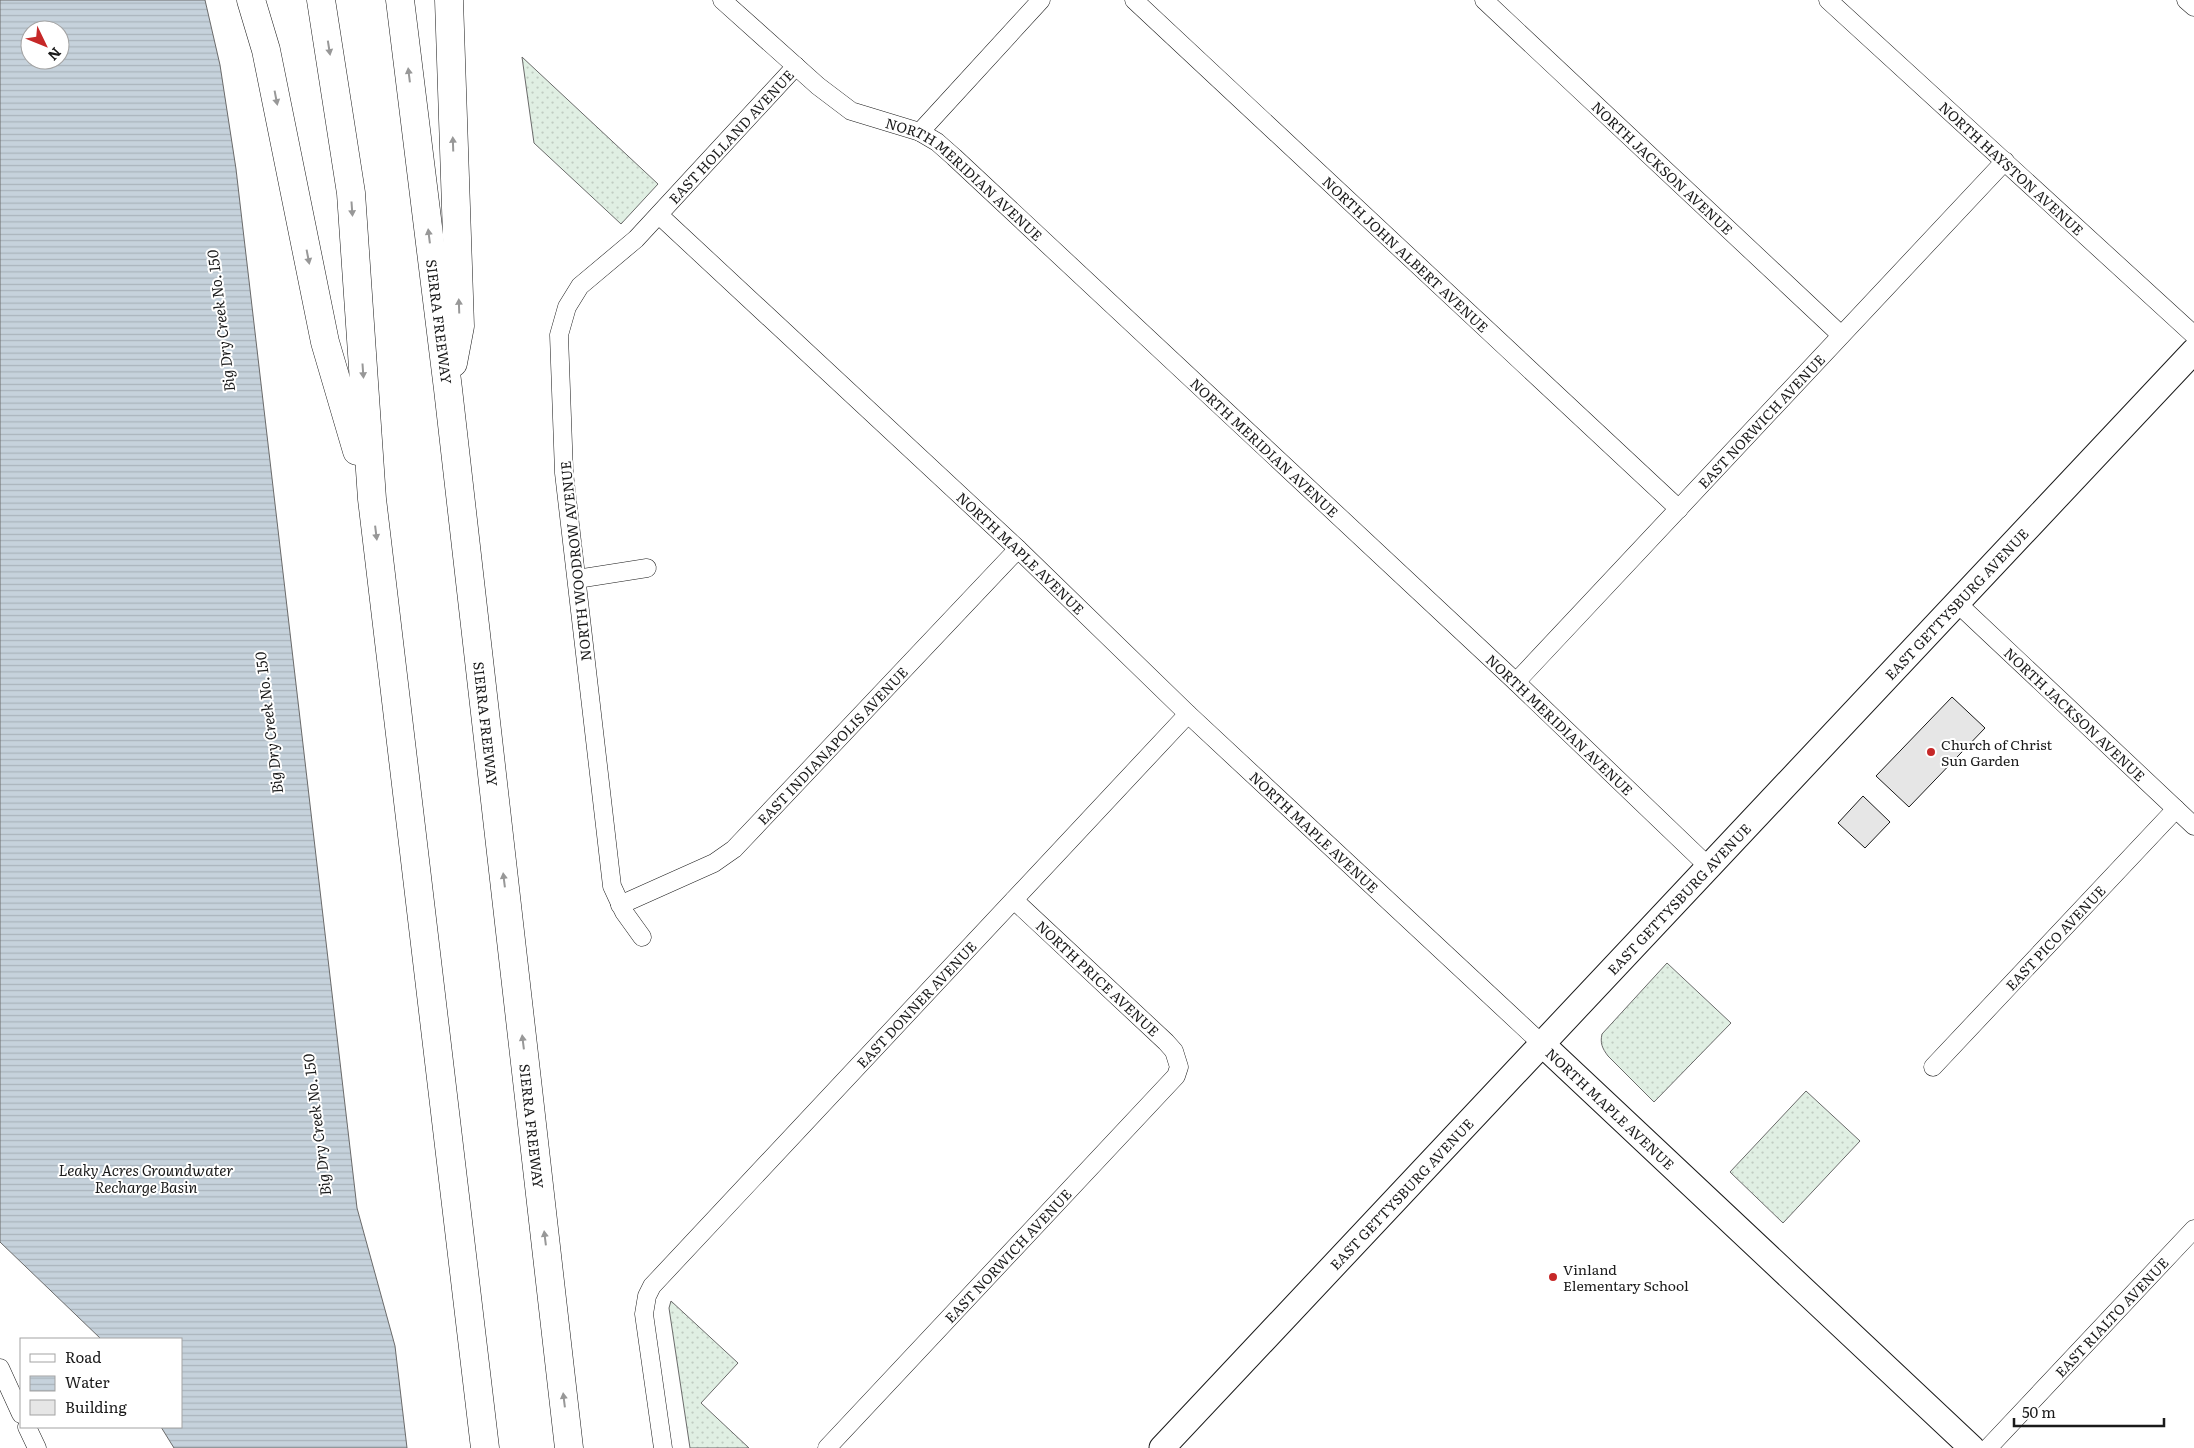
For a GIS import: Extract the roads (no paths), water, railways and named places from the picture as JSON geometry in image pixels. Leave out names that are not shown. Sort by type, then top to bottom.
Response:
[{"type":"highway","points":[[251,0],[266,50],[325,342],[372,499]]},
{"type":"highway","points":[[321,0],[351,193],[372,499],[485,1448]]},
{"type":"highway","name":"SIERRA FREEWAY","points":[[400,0],[448,389],[569,1448]]},
{"type":"highway","points":[[448,389],[460,326],[450,0]]},
{"type":"street","name":"EAST HOLLAND AVENUE","points":[[659,215],[796,66],[722,0]]},
{"type":"street","points":[[920,132],[1041,0]]},
{"type":"street","name":"NORTH JOHN ALBERT AVENUE","points":[[1134,0],[1679,508]]},
{"type":"street","name":"NORTH JACKSON AVENUE","points":[[1484,0],[1841,334]]},
{"type":"street","name":"NORTH HAYSTON AVENUE","points":[[1828,0],[2194,335]]},
{"type":"street","points":[[2186,0],[2194,7]]},
{"type":"street","name":"NORTH MERIDIAN AVENUE","points":[[796,66],[818,86],[851,110],[920,132],[938,142],[1516,682],[1709,867]]},
{"type":"street","name":"EAST NORWICH AVENUE","points":[[1516,682],[2005,161]]},
{"type":"street","name":"NORTH MAPLE AVENUE","points":[[659,215],[1018,549],[1188,714],[1972,1448]]},
{"type":"street","name":"NORTH WOODROW AVENUE","points":[[642,937],[620,905],[612,886],[564,472],[559,334],[567,307],[580,286],[636,239],[659,215]]},
{"type":"street","name":"EAST GETTYSBURG AVENUE","points":[[1162,1448],[2194,350]]},
{"type":"street","name":"EAST INDIANAPOLIS AVENUE","points":[[620,905],[714,863],[734,849],[1018,549]]},
{"type":"street","points":[[577,578],[647,568]]},
{"type":"street","name":"NORTH JACKSON AVENUE","points":[[1957,603],[2194,826]]},
{"type":"street","name":"EAST DONNER AVENUE","points":[[663,1448],[644,1314],[647,1296],[659,1277],[1188,714]]},
{"type":"street","name":"EAST PICO AVENUE","points":[[1932,1067],[2176,809]]},
{"type":"street","name":"NORTH PRICE AVENUE","points":[[1014,900],[1166,1042],[1174,1051],[1178,1060]]},
{"type":"street","name":"EAST NORWICH AVENUE","points":[[826,1448],[1176,1076],[1179,1067],[1178,1060]]},
{"type":"street","name":"EAST RIALTO AVENUE","points":[[1988,1448],[2194,1230]]},
{"type":"street","points":[[0,1368],[20,1412]]},
{"type":"street","points":[[27,1428],[37,1448]]},
{"type":"water","name":"Leaky Acres Groundwater Recharge Basin","points":[[0,0],[205,0],[220,65],[236,169],[357,1208],[395,1346],[407,1448],[174,1448],[162,1428],[182,1428],[182,1338],[100,1338],[0,1242]]},
{"type":"place","name":"Church of Christ Sun Garden","points":[[1931,752]]},
{"type":"place","name":"Vinland Elementary School","points":[[1553,1277]]},
{"type":"water label","name":"Big Dry Creek No. 150","points":[[220,321]]},
{"type":"water label","name":"Big Dry Creek No. 150","points":[[268,723]]},
{"type":"water label","name":"Big Dry Creek No. 150","points":[[316,1125]]}]
